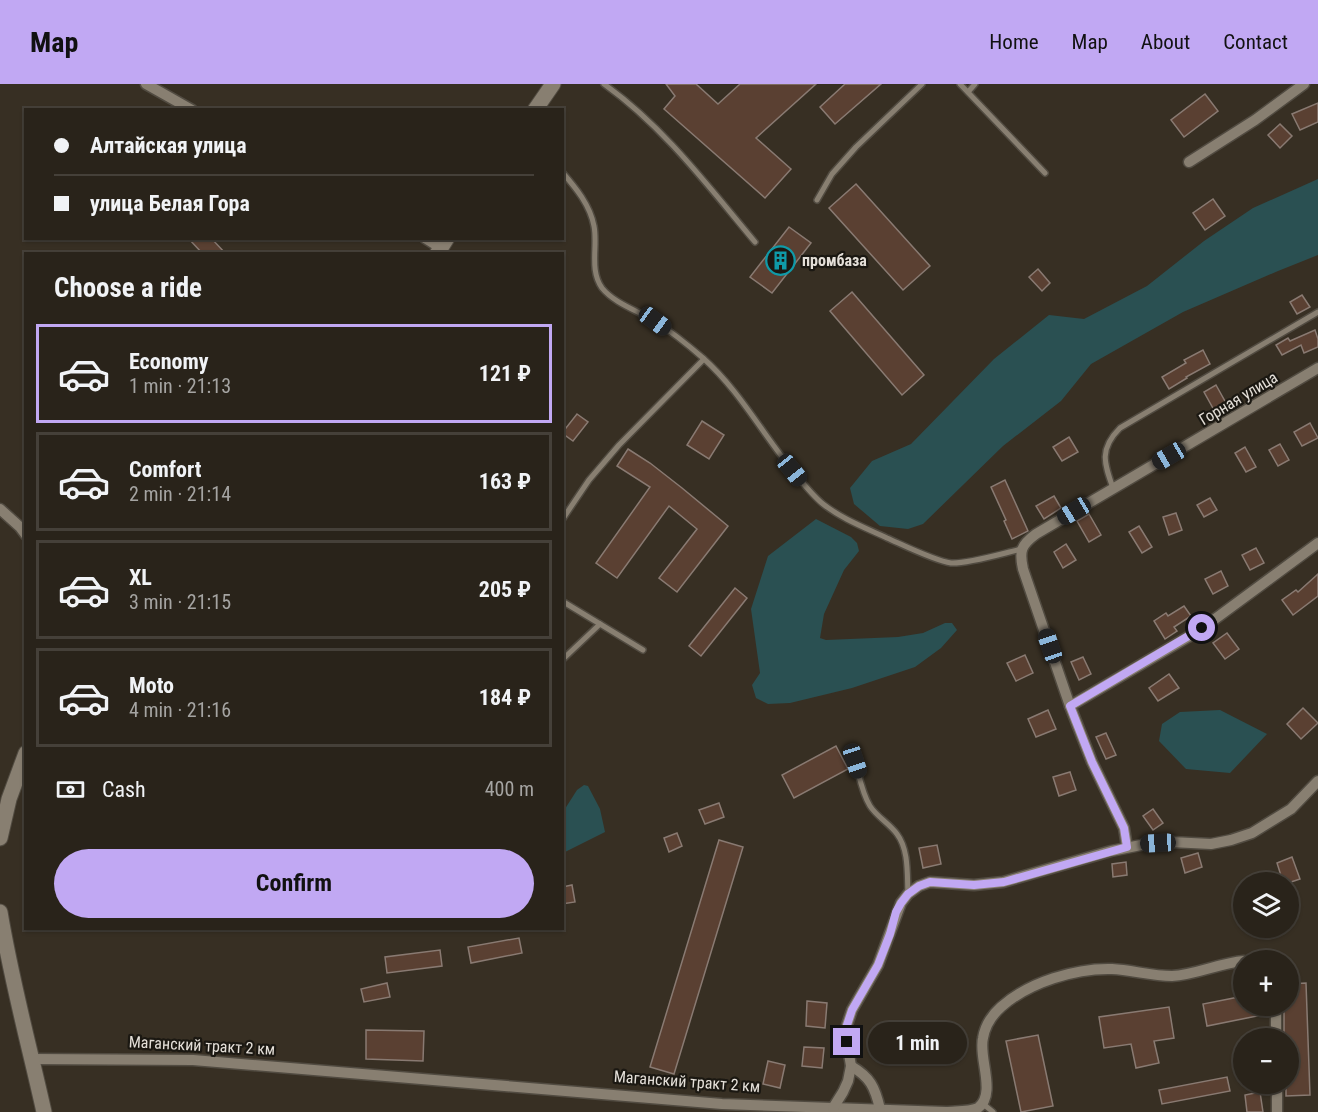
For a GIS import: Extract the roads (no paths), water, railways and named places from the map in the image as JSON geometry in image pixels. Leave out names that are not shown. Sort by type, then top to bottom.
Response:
[{"type":"main road","points":[[536,108],[553,84]]},
{"type":"main road","points":[[0,838],[9,799],[24,758]]},
{"type":"main road","points":[[0,912],[7,953],[44,1112]]},
{"type":"street","points":[[146,84],[188,108]]},
{"type":"street","points":[[1189,162],[1255,120],[1304,84]]},
{"type":"street","name":"Горная улица","points":[[1022,549],[1027,540],[1036,534],[1318,368]]},
{"type":"street","points":[[0,509],[24,532]]},
{"type":"street","points":[[1070,706],[1188,637],[1318,543]]},
{"type":"street","points":[[1022,549],[1023,569],[1070,706],[1092,762],[1124,828],[1127,847]]},
{"type":"street","points":[[833,1108],[848,1081],[851,1066],[847,1025],[852,1010],[878,965],[896,912],[908,894],[919,886],[930,882],[974,885],[1004,882],[1127,847],[1146,844],[1171,842],[1211,844],[1231,840],[1252,834],[1291,809],[1318,781]]},
{"type":"street","points":[[982,1103],[987,1087],[982,1056],[982,1040],[986,1027],[993,1015],[1017,995],[1043,982],[1082,971],[1114,969],[1149,975],[1173,976],[1233,962]]},
{"type":"street","name":"Маганский тракт 2 км","points":[[32,1059],[193,1060],[722,1108],[880,1108],[946,1112],[970,1111],[978,1108],[982,1103]]},
{"type":"street","points":[[851,1066],[871,1081],[880,1108]]},
{"type":"street","points":[[1277,1094],[1277,1112]]},
{"type":"lane","points":[[604,84],[626,99],[679,151],[754,242]]},
{"type":"lane","points":[[818,200],[832,174],[856,147],[922,84]]},
{"type":"lane","points":[[960,84],[1045,173]]},
{"type":"lane","points":[[968,92],[975,84]]},
{"type":"lane","points":[[564,174],[578,189],[590,211],[595,228],[596,275],[602,287],[614,298],[655,321],[704,359],[755,418],[778,453],[805,486],[823,504],[849,520],[899,544],[950,563],[1022,549]]},
{"type":"lane","points":[[1113,489],[1105,464],[1105,456],[1109,441],[1120,428],[1318,312]]},
{"type":"lane","points":[[564,517],[611,453],[704,359]]},
{"type":"lane","points":[[564,603],[643,650]]},
{"type":"lane","points":[[564,658],[600,624]]},
{"type":"lane","points":[[855,761],[871,807],[897,833],[904,848],[908,894]]},
{"type":"lane","points":[[982,1103],[993,1112]]},
{"type":"water","points":[[1318,179],[1318,255],[1183,312],[1091,364],[1061,401],[1003,446],[923,524],[908,529],[880,526],[854,504],[850,488],[872,461],[911,444],[994,359],[1049,315],[1084,319],[1147,286],[1204,241],[1253,208]]},
{"type":"water","points":[[816,519],[851,537],[857,543],[859,551],[844,570],[824,614],[820,638],[826,640],[898,637],[923,633],[945,623],[952,623],[957,630],[941,648],[915,667],[852,688],[790,703],[768,704],[756,698],[752,685],[760,673],[751,609],[768,556]]},
{"type":"water","points":[[1220,710],[1267,734],[1230,773],[1186,769],[1159,741],[1162,724],[1180,712]]},
{"type":"water","points":[[584,785],[588,786],[600,809],[605,832],[565,852],[564,810],[577,790]]},
{"type":"place","name":"промбаза","points":[[781,260]]}]
